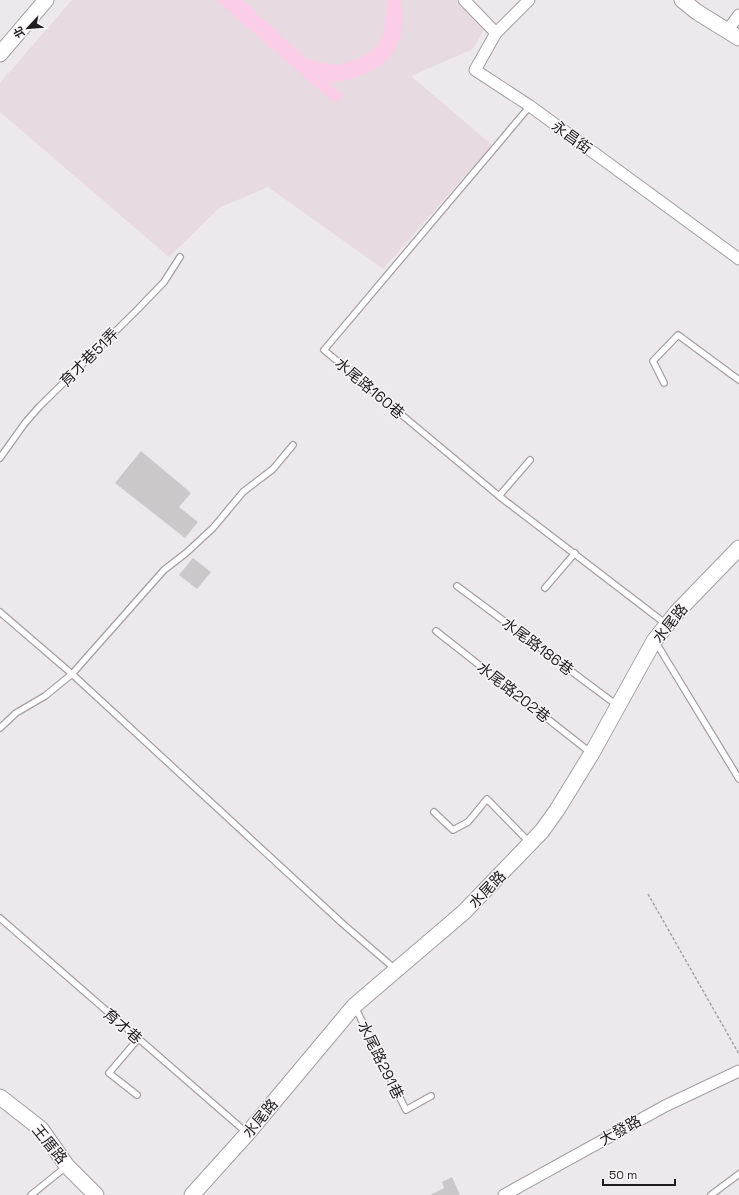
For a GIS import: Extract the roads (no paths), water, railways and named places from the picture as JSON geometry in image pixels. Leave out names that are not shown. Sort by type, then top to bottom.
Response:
[{"type":"street","points":[[0,54],[46,0]]},
{"type":"street","points":[[464,0],[496,33]]},
{"type":"street","name":"永昌街","points":[[530,0],[496,33],[475,70],[530,106],[739,259]]},
{"type":"street","points":[[682,0],[697,12],[733,35],[739,14]]},
{"type":"street","name":"水尾路","points":[[192,1195],[247,1134],[354,1006],[464,912],[542,831],[592,753],[654,641],[666,624],[739,548]]},
{"type":"street","name":"大發路","points":[[504,1195],[664,1106],[739,1071]]},
{"type":"street","name":"王厝路","points":[[0,1098],[41,1129],[67,1166],[96,1195]]},
{"type":"lane","name":"水尾路160巷","points":[[530,106],[324,350],[499,496],[666,624]]},
{"type":"lane","name":"育才巷51弄","points":[[0,458],[25,423],[39,407],[164,282],[180,257]]},
{"type":"lane","points":[[664,383],[653,361],[678,334],[739,380]]},
{"type":"lane","points":[[0,728],[16,713],[45,696],[72,674],[164,570],[186,553],[213,528],[243,492],[273,469],[293,444]]},
{"type":"lane","points":[[499,496],[530,460]]},
{"type":"lane","points":[[545,588],[575,553]]},
{"type":"lane","name":"水尾路186巷","points":[[457,586],[618,706]]},
{"type":"lane","points":[[0,612],[72,674],[343,924],[396,970]]},
{"type":"lane","name":"水尾路202巷","points":[[436,631],[592,753]]},
{"type":"lane","points":[[654,641],[739,779]]},
{"type":"lane","points":[[434,812],[453,830],[468,822],[487,799],[531,843]]},
{"type":"lane","name":"育才巷","points":[[0,918],[247,1134]]},
{"type":"lane","name":"水尾路291巷","points":[[354,1006],[406,1110],[431,1096]]},
{"type":"lane","points":[[137,1095],[109,1073],[138,1039]]},
{"type":"lane","points":[[30,1195],[67,1166]]},
{"type":"lane","points":[[712,1195],[739,1174]]}]
